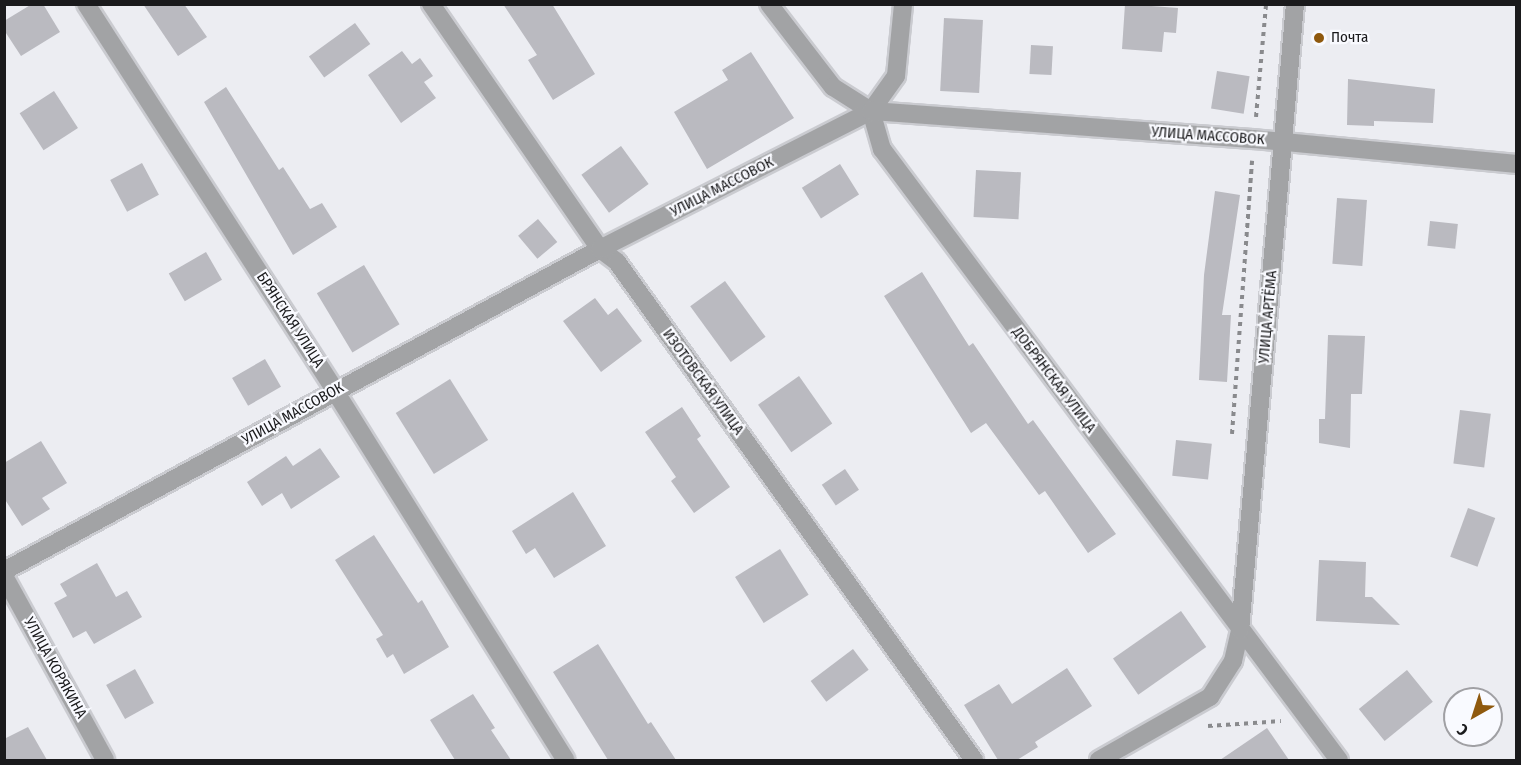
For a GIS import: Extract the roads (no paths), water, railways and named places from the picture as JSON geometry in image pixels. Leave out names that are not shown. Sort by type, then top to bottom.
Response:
[{"type":"street","name":"БРЯНСКАЯ УЛИЦА","points":[[86,4],[335,391],[566,760]]},
{"type":"street","name":"ИЗОТОВСКАЯ УЛИЦА","points":[[431,4],[600,249],[617,262],[974,760]]},
{"type":"street","points":[[769,4],[833,87],[871,111],[896,76],[903,4]]},
{"type":"street","name":"УЛИЦА АРТЁМА","points":[[1099,760],[1210,697],[1233,661],[1240,630],[1295,4]]},
{"type":"street","name":"УЛИЦА МАССОВОК","points":[[4,571],[600,249],[871,111],[1283,142],[1516,164]]},
{"type":"street","name":"ДОБРЯНСКАЯ УЛИЦА","points":[[871,111],[882,149],[1305,719],[1339,760]]},
{"type":"street","name":"УЛИЦА КОРЯКИНА","points":[[4,576],[105,760]]},
{"type":"place","name":"Почта","points":[[1319,38]]}]
